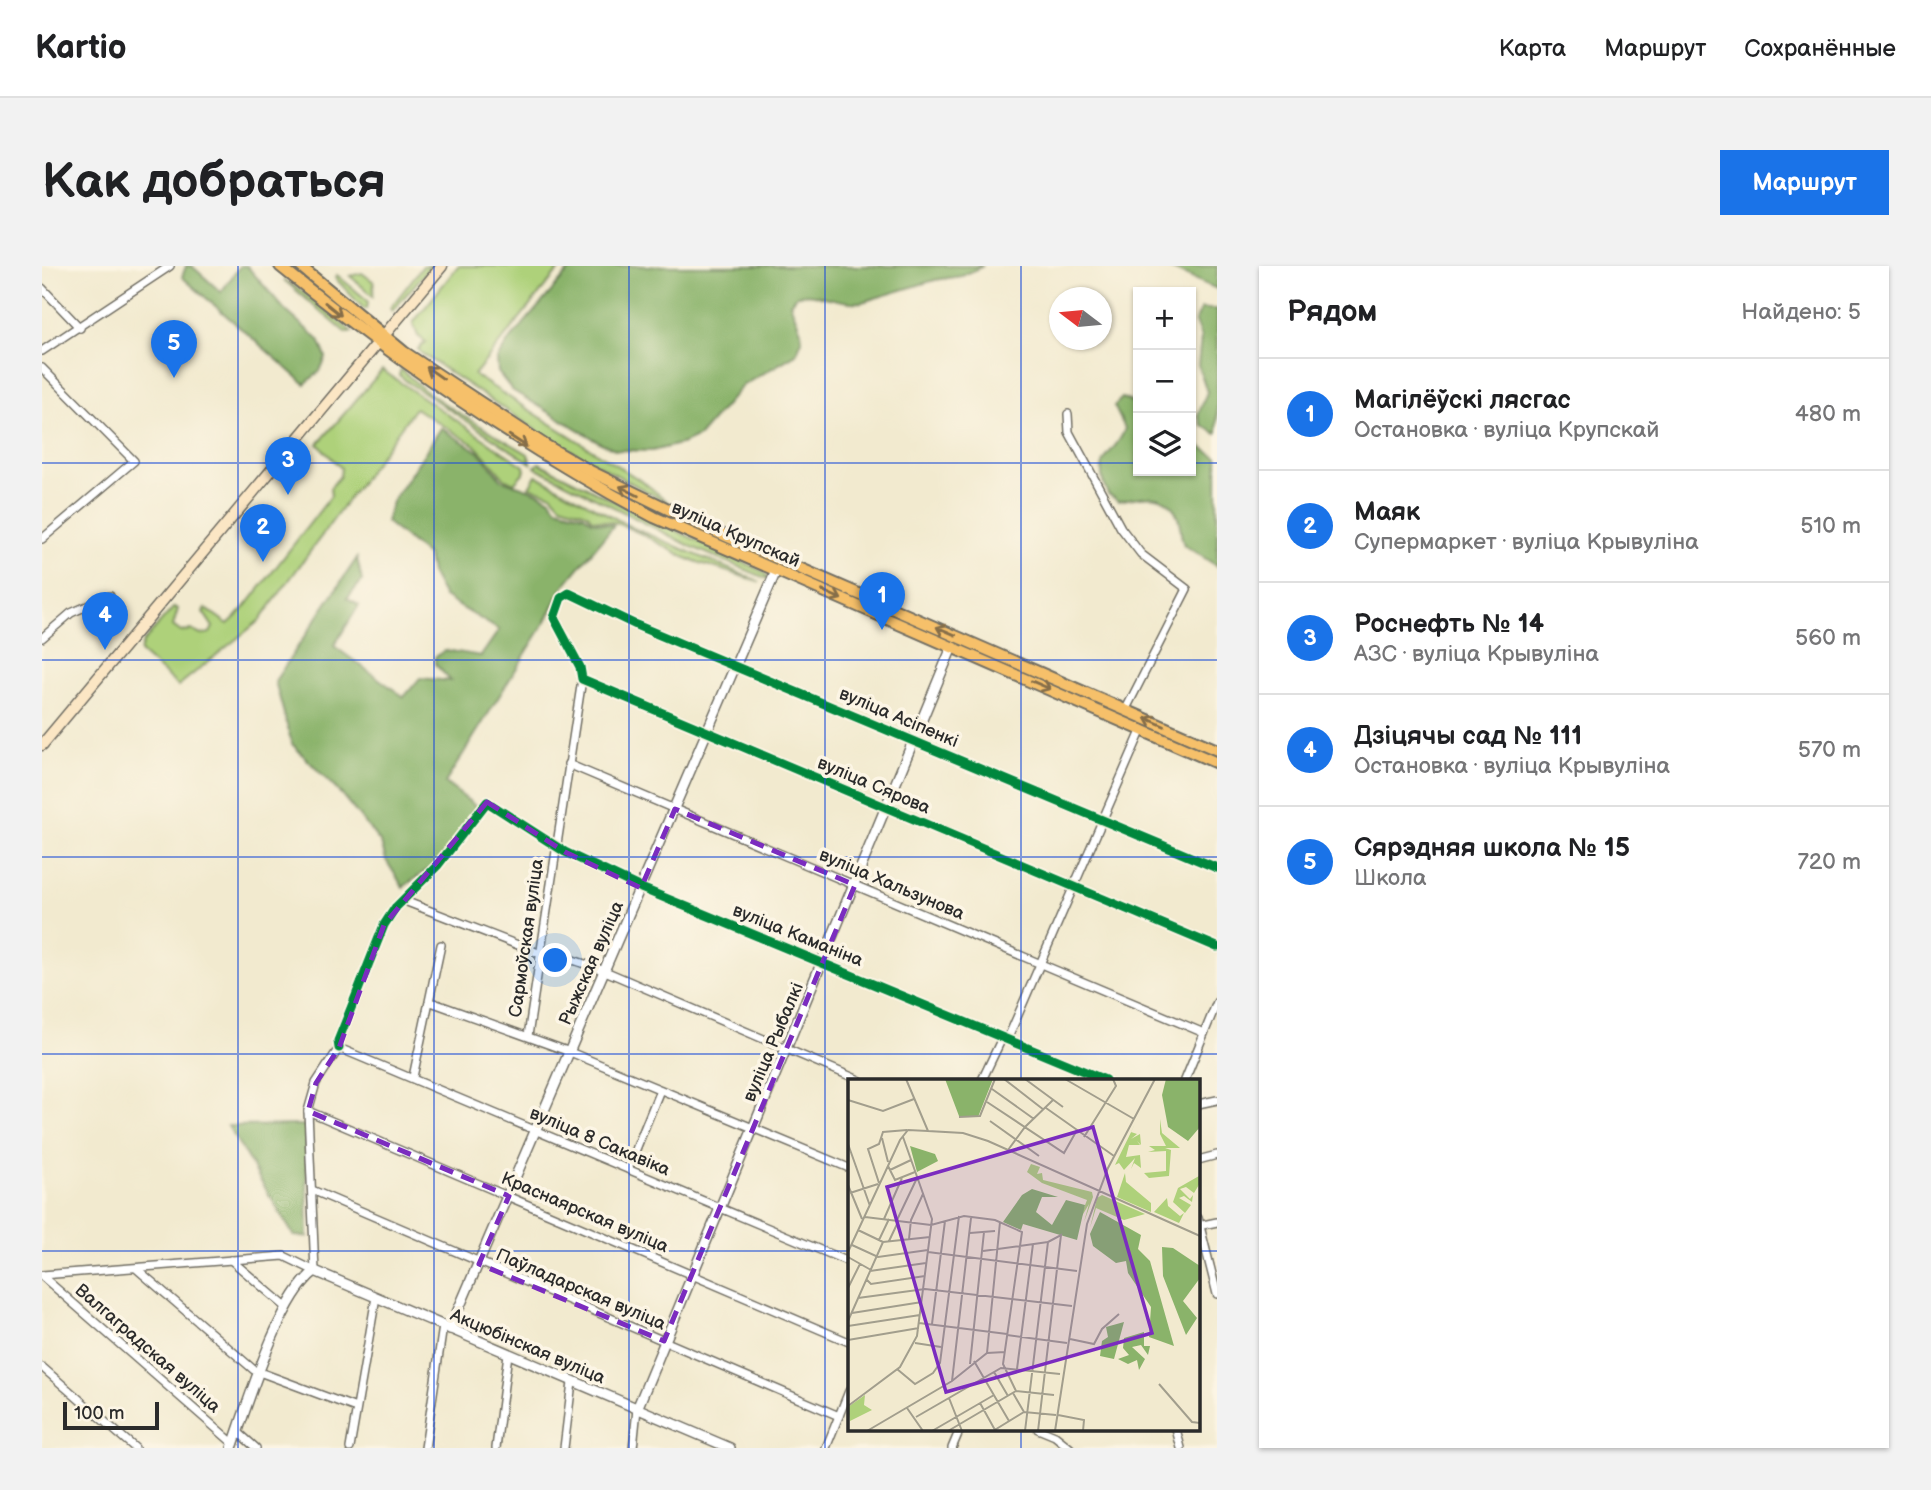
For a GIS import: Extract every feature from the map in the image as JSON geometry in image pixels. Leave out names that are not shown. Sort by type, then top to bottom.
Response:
[{"type":"main road","name":"вуліца Крупскай","points":[[280,266],[461,404],[586,481],[654,517],[1217,763]]},
{"type":"main road","name":"вуліца Крупскай","points":[[300,266],[382,342],[545,445],[636,495],[753,549],[1217,750]]},
{"type":"main road","points":[[42,745],[382,342],[442,266]]},
{"type":"street","points":[[42,351],[170,266]]},
{"type":"street","points":[[42,288],[80,328]]},
{"type":"street","points":[[42,368],[134,461],[42,539]]},
{"type":"street","points":[[1068,414],[1069,432],[1121,528],[1141,554],[1187,589],[1126,709]]},
{"type":"street","name":"Рыжская вуліца","points":[[447,1327],[479,1264],[537,1132],[776,571]]},
{"type":"street","name":"вуліца Асіпенкі","points":[[582,679],[575,656],[554,618],[561,598],[569,593],[1217,868]]},
{"type":"street","points":[[42,638],[71,613],[110,596]]},
{"type":"street","name":"вуліца Рыбалкі","points":[[637,1409],[952,647]]},
{"type":"street","name":"вуліца Сярова","points":[[582,679],[1217,947]]},
{"type":"street","name":"Сармоўская вуліца","points":[[528,1036],[582,679]]},
{"type":"street","points":[[983,1079],[1041,964],[1142,729]]},
{"type":"street","name":"вуліца Хальзунова","points":[[568,764],[1204,1033]]},
{"type":"street","name":"вуліца Каманіна","points":[[402,900],[438,865],[487,802],[555,845],[641,888],[1006,1037],[1094,1078]]},
{"type":"street","points":[[315,1271],[309,1111],[316,1083],[339,1048],[342,1031],[384,925],[402,900],[541,954],[550,952],[605,971],[857,1079]]},
{"type":"street","points":[[413,1077],[441,945]]},
{"type":"street","points":[[431,1002],[570,1052],[848,1168]]},
{"type":"street","points":[[1185,1079],[1217,1002]]},
{"type":"street","name":"вуліца 8 Сакавіка","points":[[339,1048],[848,1262]]},
{"type":"street","points":[[628,1169],[660,1090]]},
{"type":"street","points":[[1199,1104],[1217,1100]]},
{"type":"street","name":"Краснаярская вуліца","points":[[309,1111],[848,1342]]},
{"type":"street","points":[[1199,1160],[1217,1155]]},
{"type":"street","name":"Паўладарская вуліца","points":[[312,1190],[479,1264],[839,1416]]},
{"type":"street","points":[[1199,1224],[1217,1222]]},
{"type":"street","points":[[1199,1228],[1217,1294]]},
{"type":"street","points":[[42,1275],[284,1256],[315,1271]]},
{"type":"street","points":[[230,1260],[286,1307]]},
{"type":"street","points":[[137,1269],[261,1373],[356,1408]]},
{"type":"street","points":[[233,1446],[286,1307],[302,1280],[315,1271]]},
{"type":"street","name":"Акцюбінская вуліца","points":[[315,1271],[730,1448]]},
{"type":"street","name":"Валгаградская вуліца","points":[[42,1275],[233,1446]]},
{"type":"street","points":[[350,1448],[376,1297]]},
{"type":"street","points":[[425,1448],[447,1327]]},
{"type":"street","points":[[496,1448],[508,1354]]},
{"type":"street","points":[[42,1367],[135,1448]]},
{"type":"street","points":[[564,1448],[572,1382]]},
{"type":"street","points":[[826,1448],[848,1394]]},
{"type":"street","points":[[633,1448],[637,1409]]},
{"type":"street","points":[[952,1448],[960,1430]]},
{"type":"street","points":[[1040,1430],[1055,1436],[1070,1448]]},
{"type":"street","points":[[1176,1430],[1181,1448]]},
{"type":"street","points":[[238,1432],[256,1448]]},
{"type":"street","points":[[702,1448],[704,1437]]},
{"type":"highlighted area","points":[[487,802],[565,852],[641,888],[675,809],[855,885],[664,1341],[479,1264],[509,1196],[308,1111],[316,1083],[339,1048],[384,925]]},
{"type":"green space","points":[[186,266],[192,266],[221,292],[240,266],[247,266],[285,310],[319,340],[326,357],[320,371],[305,384],[182,277]]},
{"type":"green space","points":[[423,266],[431,266],[392,311],[390,308]]},
{"type":"green space","points":[[458,266],[562,266],[474,375],[646,484],[672,505],[546,437],[421,353],[418,349],[426,342],[418,336],[413,323]]},
{"type":"green space","points":[[573,266],[983,266],[962,276],[935,280],[862,302],[797,295],[790,303],[801,331],[802,340],[796,354],[742,386],[699,436],[684,443],[652,451],[617,450],[601,443],[512,390],[498,372],[497,359],[508,342]]},
{"type":"green space","points":[[1164,266],[1217,266],[1217,289]]},
{"type":"green space","points":[[362,273],[374,282],[373,296],[350,276]]},
{"type":"green space","points":[[337,275],[368,301],[367,309],[335,278]]},
{"type":"green space","points":[[284,280],[300,289],[352,332],[345,332]]},
{"type":"green space","points":[[1201,309],[1217,309],[1217,434],[1202,425],[1198,415],[1207,392],[1198,365],[1201,338],[1196,320]]},
{"type":"green space","points":[[401,369],[423,389],[454,410],[528,454],[531,463],[409,383],[399,375]]},
{"type":"green space","points":[[382,370],[524,466],[525,471],[514,483],[504,478],[476,446],[415,408],[260,620],[178,686],[140,652],[143,642],[174,607],[178,609],[173,626],[181,632],[191,630],[201,635],[210,633],[213,627],[203,612],[205,608],[228,624],[243,610],[331,496],[330,488],[340,476],[341,468],[318,444]]},
{"type":"green space","points":[[1122,398],[1133,403],[1133,476],[1196,476],[1196,444],[1217,457],[1217,566],[1184,545],[1178,517],[1168,502],[1161,498],[1145,496],[1119,501],[1108,494],[1103,481],[1103,463],[1125,428],[1114,406]]},
{"type":"green space","points":[[441,428],[479,452],[502,480],[539,493],[550,499],[557,508],[584,515],[592,521],[614,525],[563,587],[546,621],[445,783],[477,807],[443,859],[403,887],[386,860],[381,843],[342,795],[292,744],[275,681],[357,558],[362,581],[347,598],[359,605],[334,646],[404,697],[420,678],[451,681],[435,664],[435,657],[445,650],[481,656],[499,630],[444,597],[431,573],[428,556],[386,522],[392,502]]},
{"type":"green space","points":[[539,463],[764,572],[770,580],[692,547],[535,467]]},
{"type":"green space","points":[[536,475],[631,527],[760,582],[688,559],[617,523],[592,519],[587,513],[561,505],[551,494],[529,487]]},
{"type":"green space","points":[[306,1125],[308,1237],[294,1236],[228,1126]]},
{"type":"cycle path","points":[[1217,868],[636,625],[569,593],[561,598],[554,618],[580,667],[582,679],[1217,947]]},
{"type":"cycle path","points":[[339,1048],[338,1041],[384,925],[395,908],[438,865],[487,802],[565,852],[641,888],[1103,1079]]},
{"type":"place","name":"Сярэдняя школа № 15","points":[[174,378]]},
{"type":"place","name":"Роснефть № 14","points":[[288,495]]},
{"type":"place","name":"Маяк","points":[[263,562]]},
{"type":"place","name":"Магілёўскі лясгас","points":[[882,630]]},
{"type":"place","name":"Дзіцячы сад № 111","points":[[105,650]]}]
